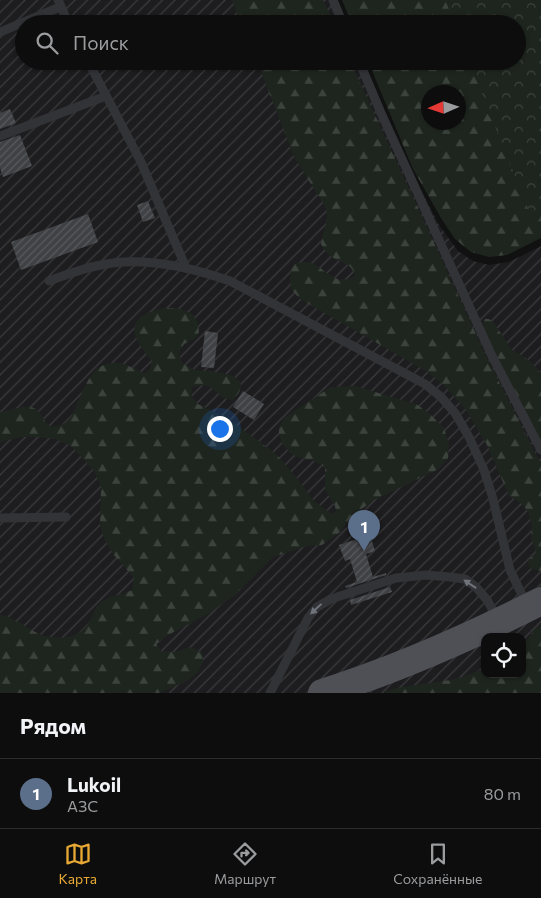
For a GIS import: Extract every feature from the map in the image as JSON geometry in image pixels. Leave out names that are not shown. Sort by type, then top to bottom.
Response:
[{"type":"main road","points":[[322,693],[403,665],[455,643],[535,604]]},
{"type":"lane","points":[[333,0],[339,15]]},
{"type":"lane","points":[[36,15],[59,4]]},
{"type":"lane","points":[[0,32],[15,25]]},
{"type":"lane","points":[[93,70],[151,185],[186,268]]},
{"type":"lane","points":[[363,70],[492,356],[541,450]]},
{"type":"lane","points":[[0,136],[106,96]]},
{"type":"lane","points":[[49,280],[100,265],[119,262],[149,263],[186,268],[230,281],[425,384],[441,397],[455,414],[469,437],[484,470],[493,499],[510,570],[535,604]]},
{"type":"lane","points":[[0,518],[66,517]]},
{"type":"lane","points":[[270,693],[308,618],[317,607],[331,599],[396,578],[426,576],[465,579],[476,587],[487,600],[499,622]]},
{"type":"shaded area","points":[[0,0],[337,0],[343,15],[15,15],[15,70],[367,70],[410,169],[439,225],[458,251],[473,261],[489,265],[509,262],[541,246],[541,693],[0,693]]},
{"type":"green space","points":[[232,0],[323,0],[330,15],[238,15]]},
{"type":"green space","points":[[342,0],[541,0],[541,238],[507,255],[489,257],[471,252],[455,239],[413,169],[372,70],[526,70],[526,15],[348,15]]},
{"type":"green space","points":[[445,0],[541,0],[541,214],[532,219],[473,70],[526,70],[526,15],[451,15]]},
{"type":"green space","points":[[260,70],[354,70],[488,360],[541,464],[541,571],[531,569],[528,564],[529,559],[535,555],[536,551],[531,537],[532,526],[528,512],[522,504],[509,496],[487,445],[466,410],[444,385],[426,371],[300,299],[292,290],[290,280],[291,269],[295,264],[301,262],[316,265],[331,276],[342,280],[355,276],[347,264],[332,257],[321,244],[326,220],[325,206],[294,157]]},
{"type":"green space","points":[[166,308],[181,309],[192,314],[198,323],[199,332],[194,339],[184,344],[179,353],[182,363],[196,370],[230,375],[241,384],[240,391],[233,400],[223,397],[206,386],[193,387],[191,393],[193,398],[198,404],[228,419],[275,453],[314,501],[332,514],[336,512],[335,506],[325,489],[325,467],[312,460],[300,458],[290,453],[283,445],[279,434],[279,428],[284,418],[331,387],[355,386],[416,404],[430,414],[444,428],[449,444],[448,458],[439,469],[374,500],[351,517],[340,532],[322,545],[307,546],[273,557],[234,596],[206,615],[166,636],[156,644],[161,651],[176,652],[191,647],[202,652],[203,662],[198,672],[187,681],[159,693],[0,693],[0,615],[12,618],[42,635],[55,638],[68,637],[84,629],[91,619],[95,608],[103,601],[132,590],[134,578],[113,554],[105,540],[100,526],[101,487],[94,471],[71,446],[55,439],[21,437],[0,442],[0,412],[30,407],[41,414],[48,425],[57,426],[70,418],[87,383],[96,370],[110,363],[119,363],[144,373],[150,370],[152,361],[138,342],[135,327],[137,321],[143,315]]},
{"type":"green space","points":[[485,319],[489,319],[494,323],[511,349],[530,361],[541,373],[541,444],[482,326]]},
{"type":"green space","points":[[541,624],[541,693],[383,693],[404,687],[456,679],[481,670],[481,678],[526,678],[526,641]]},
{"type":"building","points":[[10,109],[16,123],[0,129],[0,113]]},
{"type":"building","points":[[20,135],[32,166],[3,177],[0,168],[0,142]]},
{"type":"building","points":[[148,201],[155,218],[143,222],[137,205]]},
{"type":"building","points":[[88,214],[98,242],[21,270],[11,242]]},
{"type":"building","points":[[205,331],[218,333],[214,368],[201,367]]},
{"type":"building","points":[[243,391],[264,404],[254,420],[233,407]]},
{"type":"building","points":[[370,535],[375,551],[366,554],[373,577],[386,573],[386,575],[346,588],[345,586],[357,582],[350,559],[345,561],[339,545]]},
{"type":"building","points":[[390,587],[392,592],[351,605],[350,600]]},
{"type":"place","name":"Lukoil","points":[[364,551]]}]
